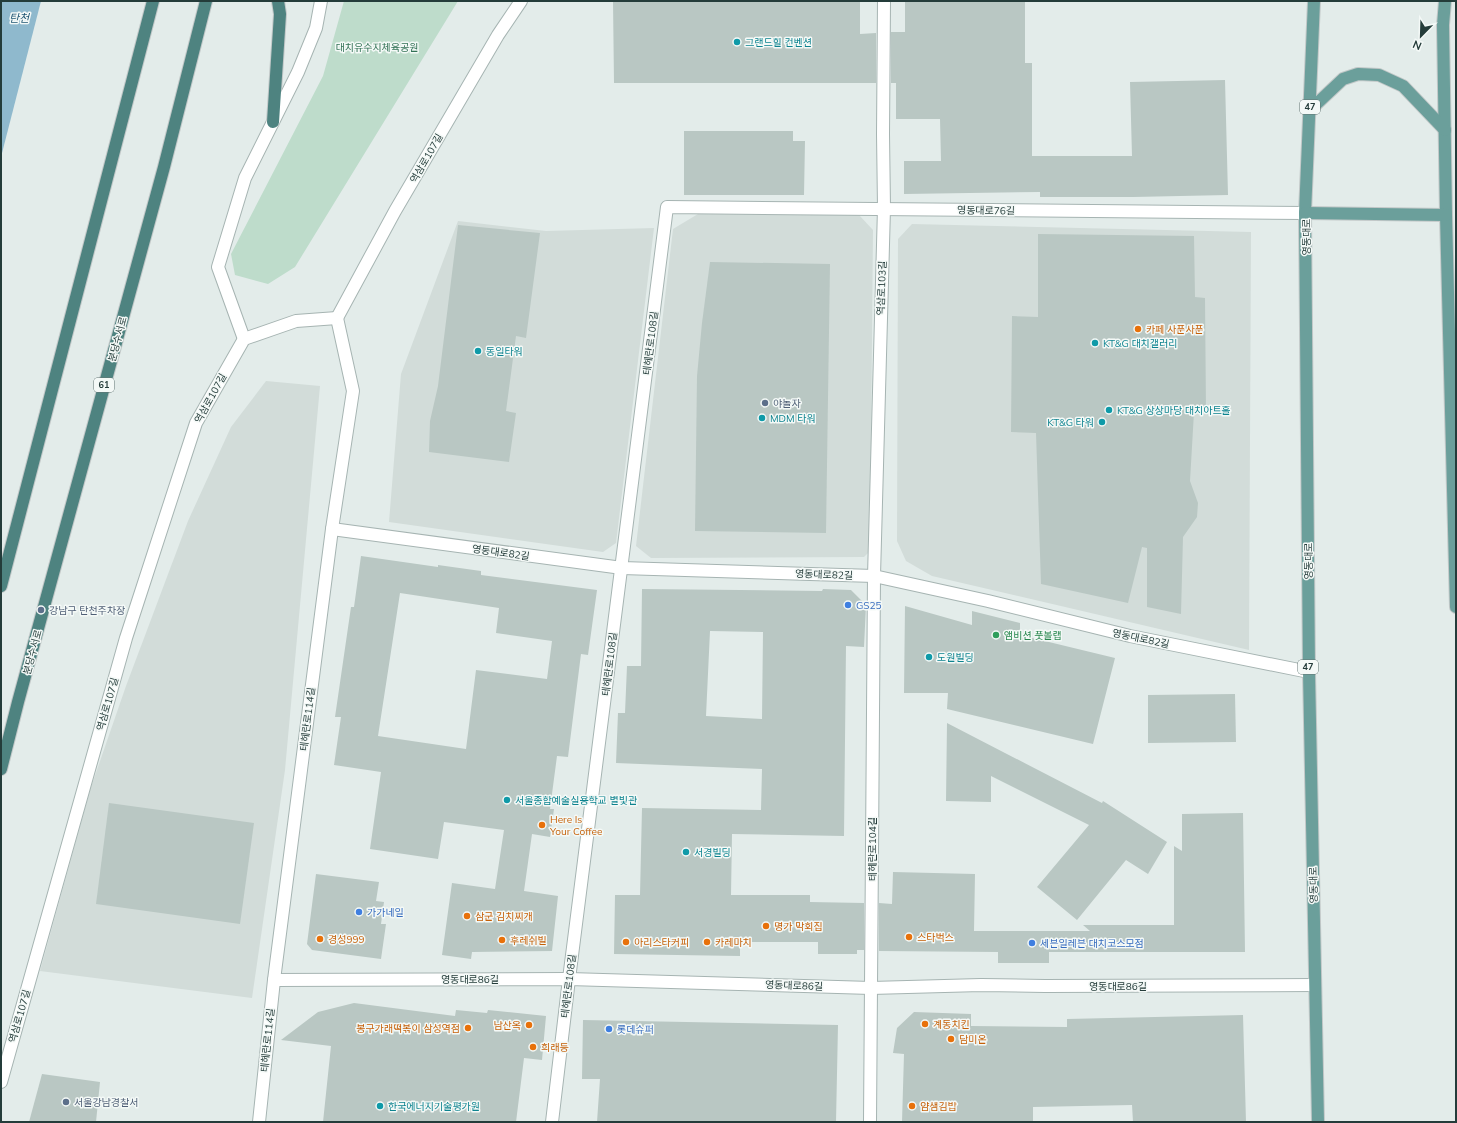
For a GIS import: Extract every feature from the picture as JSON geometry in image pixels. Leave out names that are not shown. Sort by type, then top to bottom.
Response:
[{"type":"highway","points":[[1,586],[153,1]]},
{"type":"highway","name":"분당수서로","points":[[1,769],[24,679],[162,174],[206,1]]},
{"type":"highway","points":[[273,122],[280,14],[278,1]]},
{"type":"main road","name":"영동대로","points":[[1314,1],[1305,213],[1308,672],[1318,1122]]},
{"type":"main road","points":[[1446,1],[1443,25],[1446,215],[1456,607]]},
{"type":"main road","points":[[1309,111],[1343,79],[1358,74],[1379,75],[1403,86],[1445,130]]},
{"type":"main road","points":[[1305,213],[1446,215]]},
{"type":"street","points":[[321,1],[316,28],[298,72],[245,178],[218,267],[244,339],[296,321],[337,318]]},
{"type":"street","name":"역삼로107길","points":[[337,318],[399,204],[498,35],[521,1]]},
{"type":"street","name":"역삼로103길","points":[[874,576],[884,208],[884,1]]},
{"type":"street","name":"영동대로76길","points":[[667,207],[1305,213]]},
{"type":"street","name":"테헤란로108길","points":[[552,1122],[568,978],[622,568],[667,207]]},
{"type":"street","name":"테헤란로114길","points":[[259,1122],[274,980],[332,529],[353,391],[337,318]]},
{"type":"street","name":"역삼로107길","points":[[1,1082],[135,609],[196,423],[244,339]]},
{"type":"street","name":"영동대로82길","points":[[332,529],[622,568],[874,576],[988,601],[1130,636],[1308,672]]},
{"type":"street","name":"테헤란로104길","points":[[870,1122],[874,576]]},
{"type":"street","name":"영동대로86길","points":[[274,980],[568,978],[871,988],[981,985],[1315,985]]},
{"type":"shaded area","points":[[698,214],[859,215],[873,230],[870,551],[864,557],[651,558],[636,546],[673,229]]},
{"type":"shaded area","points":[[458,221],[546,231],[654,228],[616,543],[603,552],[389,522],[401,374]]},
{"type":"shaded area","points":[[912,224],[1251,232],[1249,650],[932,576],[906,561],[897,541],[898,239]]},
{"type":"shaded area","points":[[266,381],[320,386],[285,770],[252,998],[40,971],[90,790],[126,686],[188,521],[231,427]]},
{"type":"green space","name":"대치유수지체육공원","points":[[344,1],[458,1],[295,267],[268,284],[235,275],[231,254],[323,76]]},
{"type":"water","name":"탄천","points":[[1,1],[41,1],[1,157]]},
{"type":"building","name":"그랜드힐 컨벤션","points":[[613,1],[860,1],[860,34],[876,33],[876,83],[614,83]]},
{"type":"building","points":[[905,1],[1025,1],[1025,63],[1032,63],[1032,156],[1132,156],[1130,82],[1225,80],[1228,195],[1040,197],[1040,192],[904,194],[904,161],[941,161],[940,119],[896,119],[896,83],[891,83],[891,32],[905,32]]},
{"type":"building","points":[[684,131],[793,131],[793,141],[805,141],[804,195],[684,195]]},
{"type":"building","name":"동일타워","points":[[458,225],[540,233],[526,338],[516,336],[506,411],[516,413],[509,462],[429,452],[430,421],[438,386]]},
{"type":"building","name":"KT&G 타워","points":[[1038,234],[1194,236],[1195,297],[1205,298],[1206,412],[1194,412],[1190,481],[1198,503],[1197,517],[1183,537],[1181,614],[1147,607],[1147,548],[1142,547],[1128,603],[1041,584],[1036,433],[1011,432],[1012,316],[1038,317]]},
{"type":"building","name":"MDM 타워","points":[[710,262],[830,264],[826,533],[695,531],[697,376]]},
{"type":"building","points":[[361,556],[438,567],[438,565],[481,571],[481,575],[597,590],[588,655],[581,654],[568,757],[557,756],[550,809],[554,809],[550,837],[532,834],[524,891],[558,896],[552,951],[472,952],[471,959],[442,955],[452,883],[495,889],[504,830],[444,822],[438,859],[370,849],[381,772],[334,765],[341,717],[335,717],[351,607],[354,607]],"holes":[[[400,593],[499,608],[496,633],[552,641],[547,679],[476,670],[466,749],[378,736]]]},
{"type":"building","points":[[642,589],[851,590],[866,605],[864,647],[846,646],[844,836],[732,834],[731,895],[810,895],[810,902],[864,903],[864,950],[857,950],[857,954],[818,954],[818,942],[740,942],[740,956],[614,954],[615,895],[640,895],[642,808],[761,810],[762,769],[616,763],[618,713],[625,713],[627,666],[641,666]],"holes":[[[710,631],[763,632],[762,719],[706,716]]]},
{"type":"building","points":[[905,606],[972,625],[972,611],[1020,623],[1020,635],[1115,658],[1093,744],[947,709],[948,693],[904,693]]},
{"type":"building","points":[[1235,694],[1236,742],[1148,743],[1148,695]]},
{"type":"building","points":[[947,723],[1102,803],[1103,801],[1167,842],[1148,874],[1126,860],[1077,920],[1037,887],[1089,825],[991,776],[991,802],[946,801]]},
{"type":"building","points":[[109,803],[254,823],[240,924],[96,904]]},
{"type":"building","points":[[1243,813],[1245,952],[1049,952],[1049,963],[998,963],[998,952],[879,951],[879,903],[892,904],[893,872],[975,874],[974,931],[1090,931],[1083,925],[1174,925],[1174,846],[1182,851],[1182,814]]},
{"type":"building","points":[[316,874],[379,882],[376,901],[384,902],[381,924],[386,924],[381,959],[312,950],[307,944]]},
{"type":"building","points":[[354,1003],[455,1016],[456,1010],[487,1013],[488,1010],[546,1016],[542,1060],[524,1058],[516,1122],[323,1122],[331,1046],[281,1040],[318,1012]]},
{"type":"building","points":[[914,1012],[971,1014],[971,1026],[1067,1027],[1067,1019],[1243,1015],[1246,1122],[1133,1122],[1132,1105],[1033,1107],[1033,1122],[902,1122],[904,1054],[893,1053],[897,1028]]},
{"type":"building","points":[[583,1020],[838,1025],[836,1122],[597,1122],[600,1079],[582,1079]]},
{"type":"building","name":"서울강남경찰서","points":[[42,1074],[100,1082],[96,1122],[29,1122]]},
{"type":"place","name":"그랜드힐 컨벤션","points":[[737,42]]},
{"type":"place","name":"카페 사푼사푼","points":[[1138,329]]},
{"type":"place","name":"KT&G 대치갤러리","points":[[1095,343]]},
{"type":"place","name":"동일타워","points":[[478,351]]},
{"type":"place","name":"야놀자","points":[[765,403]]},
{"type":"place","name":"KT&G 상상마당 대치아트홀","points":[[1109,410]]},
{"type":"place","name":"MDM 타워","points":[[762,418]]},
{"type":"place","name":"KT&G 타워","points":[[1102,422]]},
{"type":"place","name":"GS25","points":[[848,605]]},
{"type":"place","name":"강남구 탄천주차장","points":[[41,610]]},
{"type":"place","name":"앰비션 풋볼랩","points":[[996,635]]},
{"type":"place","name":"도원빌딩","points":[[929,657]]},
{"type":"place","name":"서울종합예술실용학교 별빛관","points":[[507,800]]},
{"type":"place","name":"Here Is Your Coffee","points":[[542,825]]},
{"type":"place","name":"서경빌딩","points":[[686,852]]},
{"type":"place","name":"가가네일","points":[[359,912]]},
{"type":"place","name":"삼군 김치찌개","points":[[467,916]]},
{"type":"place","name":"명가 막회집","points":[[766,926]]},
{"type":"place","name":"스타벅스","points":[[909,937]]},
{"type":"place","name":"경성999","points":[[320,939]]},
{"type":"place","name":"후레쉬빌","points":[[502,940]]},
{"type":"place","name":"아리스타커피","points":[[626,942]]},
{"type":"place","name":"카레마치","points":[[707,942]]},
{"type":"place","name":"세븐일레븐 대치코스모점","points":[[1032,943]]},
{"type":"place","name":"계동치킨","points":[[925,1024]]},
{"type":"place","name":"남산옥","points":[[529,1025]]},
{"type":"place","name":"봉구가래떡볶이 삼성역점","points":[[468,1028]]},
{"type":"place","name":"롯데슈퍼","points":[[609,1029]]},
{"type":"place","name":"담미온","points":[[951,1039]]},
{"type":"place","name":"희래등","points":[[533,1047]]},
{"type":"place","name":"서울강남경찰서","points":[[66,1102]]},
{"type":"place","name":"한국에너지기술평가원","points":[[380,1106]]},
{"type":"place","name":"얌샘김밥","points":[[912,1106]]}]
